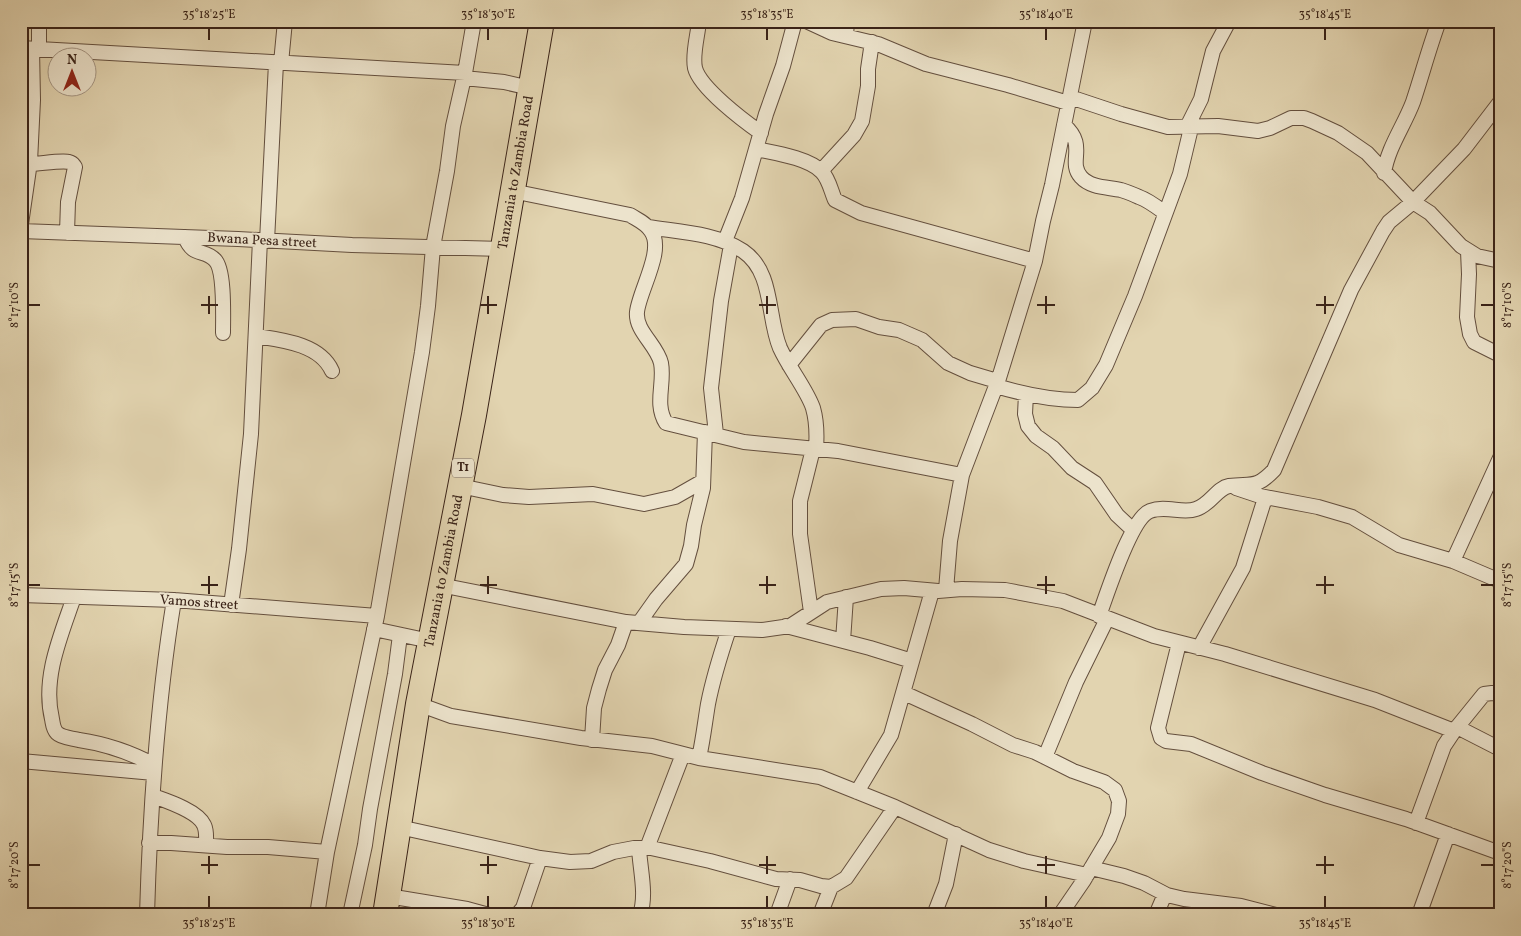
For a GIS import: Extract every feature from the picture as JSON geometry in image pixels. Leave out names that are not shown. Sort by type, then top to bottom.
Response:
[{"type":"highway","name":"Tanzania to Zambia Road","points":[[386,906],[418,704],[460,486],[542,21]]},
{"type":"street","points":[[21,224],[30,164],[33,100],[31,49],[39,21]]},
{"type":"street","points":[[231,605],[252,434],[256,336],[278,63],[285,21]]},
{"type":"street","points":[[317,915],[327,852],[375,622],[422,352],[433,247],[448,170],[453,126],[465,75],[474,21]]},
{"type":"street","points":[[699,21],[695,68],[700,78],[724,104],[761,133]]},
{"type":"street","points":[[592,740],[594,708],[599,688],[605,670],[618,645],[632,623],[656,599],[686,564],[691,546],[711,433],[711,388],[728,243],[783,66],[795,21]]},
{"type":"street","points":[[806,21],[832,33],[872,42],[926,64],[1168,127],[1218,126],[1258,131],[1270,128],[1291,118],[1304,118],[1338,133],[1367,153],[1412,202],[1430,213],[1460,246],[1477,256],[1500,261]]},
{"type":"street","points":[[846,36],[847,21]]},
{"type":"street","points":[[857,792],[891,735],[912,661],[939,591],[962,475],[996,384],[1035,261],[1085,21]]},
{"type":"street","points":[[788,365],[822,325],[832,320],[856,319],[879,327],[898,330],[922,340],[948,364],[996,384],[1026,394],[1058,400],[1078,400],[1092,388],[1106,365],[1135,296],[1180,174],[1189,128],[1201,98],[1213,50],[1229,21]]},
{"type":"street","points":[[1384,172],[1386,158],[1412,102],[1439,21]]},
{"type":"street","points":[[822,171],[854,136],[862,120],[868,86],[868,69],[872,42]]},
{"type":"street","points":[[31,49],[465,75],[530,88]]},
{"type":"street","points":[[1045,757],[1103,617],[1119,562],[1136,524],[1149,511],[1163,508],[1191,511],[1205,506],[1221,490],[1229,486],[1254,485],[1264,481],[1274,470],[1362,268],[1389,222],[1412,202],[1464,149],[1500,102]]},
{"type":"street","points":[[1064,124],[1075,136],[1077,144],[1076,167],[1079,175],[1086,182],[1100,187],[1121,190],[1142,198],[1165,213]]},
{"type":"street","points":[[756,149],[811,164],[822,171],[828,179],[835,200],[861,214],[1035,261]]},
{"type":"street","points":[[30,164],[64,161],[74,164],[68,202],[67,233]]},
{"type":"street","points":[[512,192],[630,216],[643,222],[652,231],[655,240],[654,252],[648,280],[637,312],[638,324],[660,361],[662,377],[661,415],[666,423],[744,442],[838,451],[962,475]]},
{"type":"street","points":[[648,227],[702,236],[728,243],[744,252],[750,258],[757,266],[766,283],[773,325],[788,365],[813,406],[817,425],[814,449],[800,501],[800,534],[811,612]]},
{"type":"street","name":"Bwana Pesa street","points":[[21,231],[352,245],[502,249]]},
{"type":"street","points":[[185,237],[192,250],[215,259],[218,264],[222,277],[223,334]]},
{"type":"street","points":[[1468,251],[1467,317],[1470,334],[1474,342],[1500,355]]},
{"type":"street","points":[[256,336],[307,348],[328,362],[332,370]]},
{"type":"street","points":[[1026,394],[1025,414],[1028,426],[1036,436],[1053,448],[1072,468],[1095,484],[1117,515],[1133,530]]},
{"type":"street","points":[[1453,561],[1500,458]]},
{"type":"street","points":[[460,486],[503,495],[529,497],[593,494],[644,504],[675,497],[703,481]]},
{"type":"street","points":[[1233,486],[1265,498],[1338,512],[1352,517],[1400,545],[1453,561],[1500,581]]},
{"type":"street","points":[[1199,648],[1243,568],[1265,498]]},
{"type":"street","points":[[440,585],[632,623],[762,630],[786,626],[827,602],[881,589],[904,588],[939,591],[962,589],[1005,590],[1063,601],[1154,636],[1225,654],[1374,700],[1455,729],[1500,749]]},
{"type":"street","name":"Vamos street","points":[[21,595],[174,600],[231,605],[375,622],[400,635],[430,641]]},
{"type":"street","points":[[74,597],[52,665],[49,695],[53,727],[58,734],[66,737],[99,743],[134,754],[154,769]]},
{"type":"street","points":[[843,641],[846,597]]},
{"type":"street","points":[[147,915],[154,769],[165,652],[174,600]]},
{"type":"street","points":[[786,626],[912,661]]},
{"type":"street","points":[[699,758],[706,730],[708,704],[729,629]]},
{"type":"street","points":[[350,915],[365,845],[400,635]]},
{"type":"street","points":[[1179,643],[1158,728],[1161,738],[1166,741],[1191,744],[1262,773],[1416,823],[1500,853]]},
{"type":"street","points":[[1416,823],[1444,746],[1455,729],[1484,694],[1492,692],[1500,694]]},
{"type":"street","points":[[904,693],[1013,745],[1035,752],[1073,771],[1104,782],[1115,790],[1119,801],[1118,814],[1109,838],[1060,915]]},
{"type":"street","points":[[418,704],[451,716],[592,740],[652,746],[699,758],[820,777],[895,807],[988,850],[1024,861],[1138,881],[1165,894],[1184,899],[1241,906],[1276,915]]},
{"type":"street","points":[[640,915],[644,890],[640,871],[643,848],[683,754]]},
{"type":"street","points":[[21,761],[154,769]]},
{"type":"street","points":[[154,796],[195,815],[204,823],[206,845]]},
{"type":"street","points":[[820,915],[832,887],[846,878],[895,807]]},
{"type":"street","points":[[399,827],[540,858],[570,862],[591,861],[613,852],[643,848],[701,859],[776,879],[800,880],[832,887]]},
{"type":"street","points":[[938,913],[956,834]]},
{"type":"street","points":[[1419,915],[1448,834]]},
{"type":"street","points":[[149,843],[268,847],[327,852]]},
{"type":"street","points":[[517,915],[523,908],[540,858]]},
{"type":"street","points":[[777,915],[790,880]]},
{"type":"street","points":[[1156,915],[1165,894]]},
{"type":"street","points":[[386,906],[467,909],[489,915]]}]
